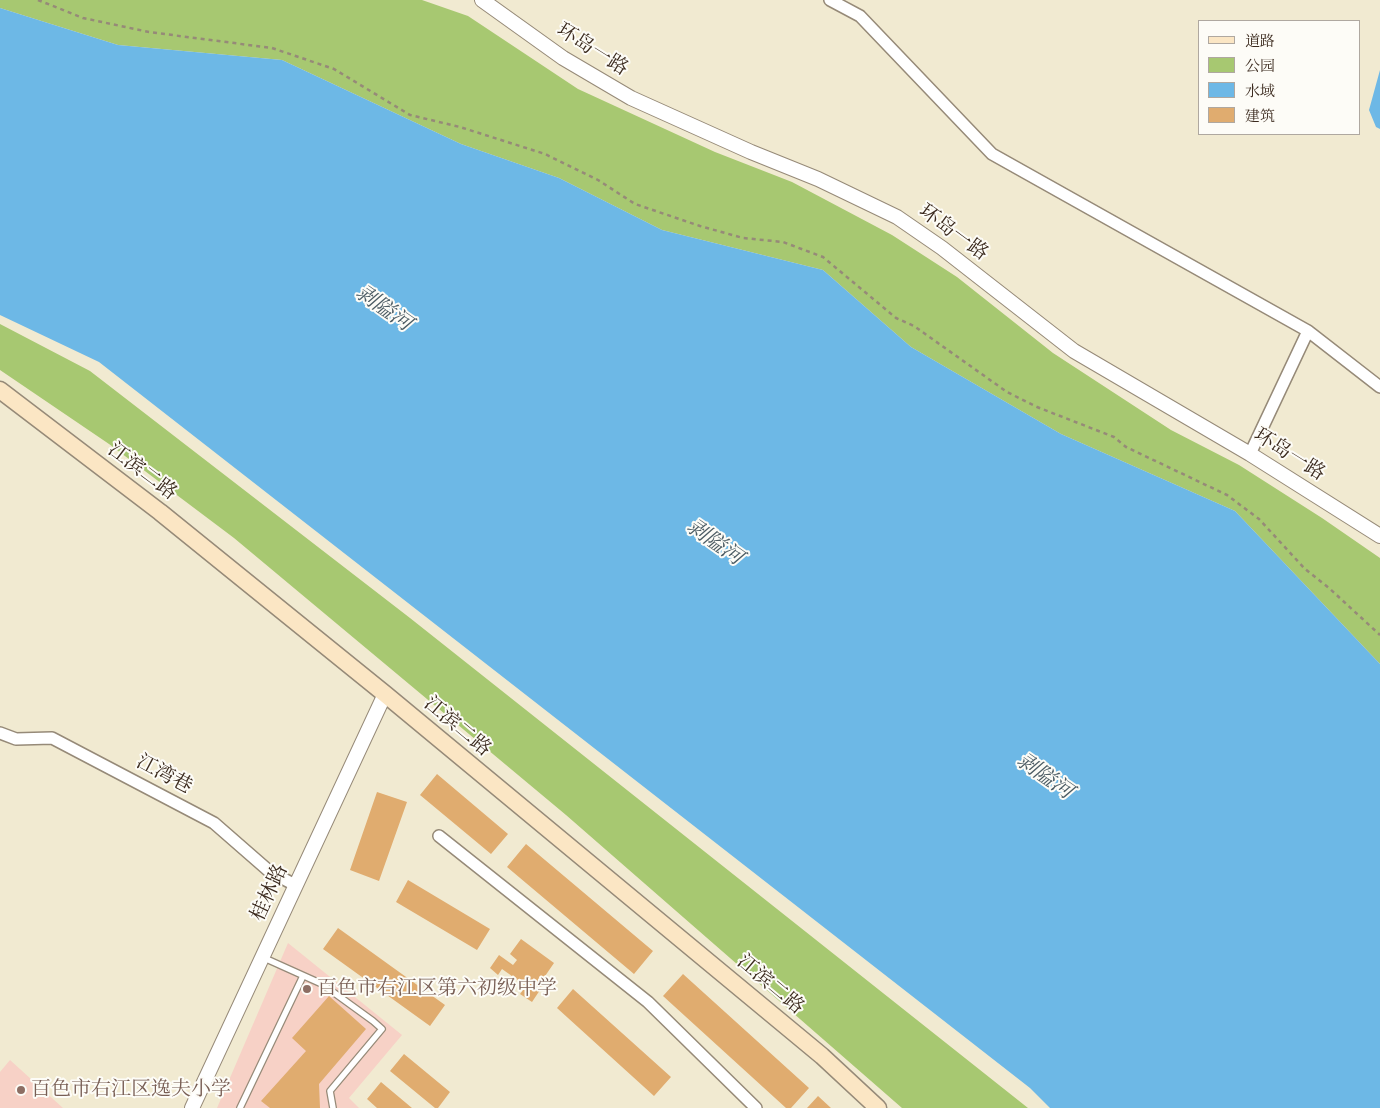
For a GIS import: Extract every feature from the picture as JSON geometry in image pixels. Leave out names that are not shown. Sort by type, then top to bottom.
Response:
[{"type":"main road","name":"江滨二路","points":[[0,390],[160,512],[385,694],[822,1056],[878,1108]]},
{"type":"street","name":"环岛一路","points":[[482,0],[563,58],[631,98],[751,152],[818,179],[897,217],[942,248],[1074,351],[1250,454],[1380,536]]},
{"type":"street","points":[[830,0],[860,16],[992,154],[1308,331],[1380,387]]},
{"type":"street","points":[[1250,454],[1308,331]]},
{"type":"street","name":"桂林路","points":[[192,1108],[385,694]]},
{"type":"street","name":"江湾巷","points":[[0,733],[16,739],[52,738],[214,823],[269,871],[296,886]]},
{"type":"street","points":[[439,836],[648,1002],[756,1108]]},
{"type":"lane","points":[[262,957],[322,984],[374,1021],[382,1030],[330,1091],[333,1108]]},
{"type":"lane","points":[[240,1108],[303,976]]},
{"type":"path","points":[[38,0],[83,18],[149,32],[272,48],[334,69],[410,115],[460,127],[545,154],[598,180],[635,204],[700,226],[744,238],[783,242],[823,257],[896,318],[914,326],[1006,392],[1037,407],[1114,437],[1126,447],[1227,495],[1259,519],[1306,569],[1330,588],[1380,634]]},
{"type":"shaded area","name":"百色市右江区第六初级中学","points":[[288,943],[402,1035],[349,1098],[359,1108],[217,1108]]},
{"type":"shaded area","name":"百色市右江区逸夫小学","points":[[10,1060],[63,1108],[0,1108],[0,1072]]},
{"type":"green space","points":[[0,0],[422,0],[468,16],[578,89],[715,152],[792,182],[892,235],[957,277],[1053,353],[1171,430],[1239,465],[1380,558],[1380,664],[1235,511],[1061,434],[911,347],[823,270],[662,230],[559,178],[461,144],[282,60],[118,45],[0,8]]},
{"type":"green space","points":[[0,324],[90,371],[410,618],[1028,1108],[902,1108],[566,815],[234,538],[109,444],[0,370]]},
{"type":"water","name":"剥隘河","points":[[0,8],[118,45],[282,60],[461,144],[559,178],[662,230],[823,270],[911,347],[1061,434],[1235,511],[1380,664],[1380,1108],[1050,1108],[1030,1088],[99,362],[0,315]]},
{"type":"water","points":[[1380,70],[1380,129],[1376,127],[1369,110]]},
{"type":"building","points":[[437,774],[508,834],[491,854],[420,795]]},
{"type":"building","points":[[377,792],[407,802],[379,881],[350,870]]},
{"type":"building","points":[[526,844],[653,951],[634,974],[507,867]]},
{"type":"building","points":[[408,880],[490,929],[477,950],[396,902]]},
{"type":"building","points":[[338,928],[445,1005],[430,1026],[323,949]]},
{"type":"building","points":[[521,939],[554,963],[541,982],[544,984],[532,1002],[520,994],[526,986],[502,969],[498,975],[490,968],[499,955],[513,965],[517,960],[510,954]]},
{"type":"building","points":[[683,974],[809,1088],[791,1108],[786,1108],[663,996]]},
{"type":"building","points":[[573,989],[671,1077],[654,1096],[557,1008]]},
{"type":"building","points":[[329,996],[366,1029],[319,1084],[320,1108],[270,1108],[261,1101],[306,1051],[292,1038]]},
{"type":"building","points":[[404,1054],[450,1092],[438,1108],[435,1108],[390,1071]]},
{"type":"building","points":[[381,1082],[412,1108],[377,1108],[367,1099]]},
{"type":"building","points":[[818,1096],[831,1108],[807,1108]]},
{"type":"place","name":"百色市右江区第六初级中学","points":[[307,989]]},
{"type":"place","name":"百色市右江区逸夫小学","points":[[21,1090]]}]
